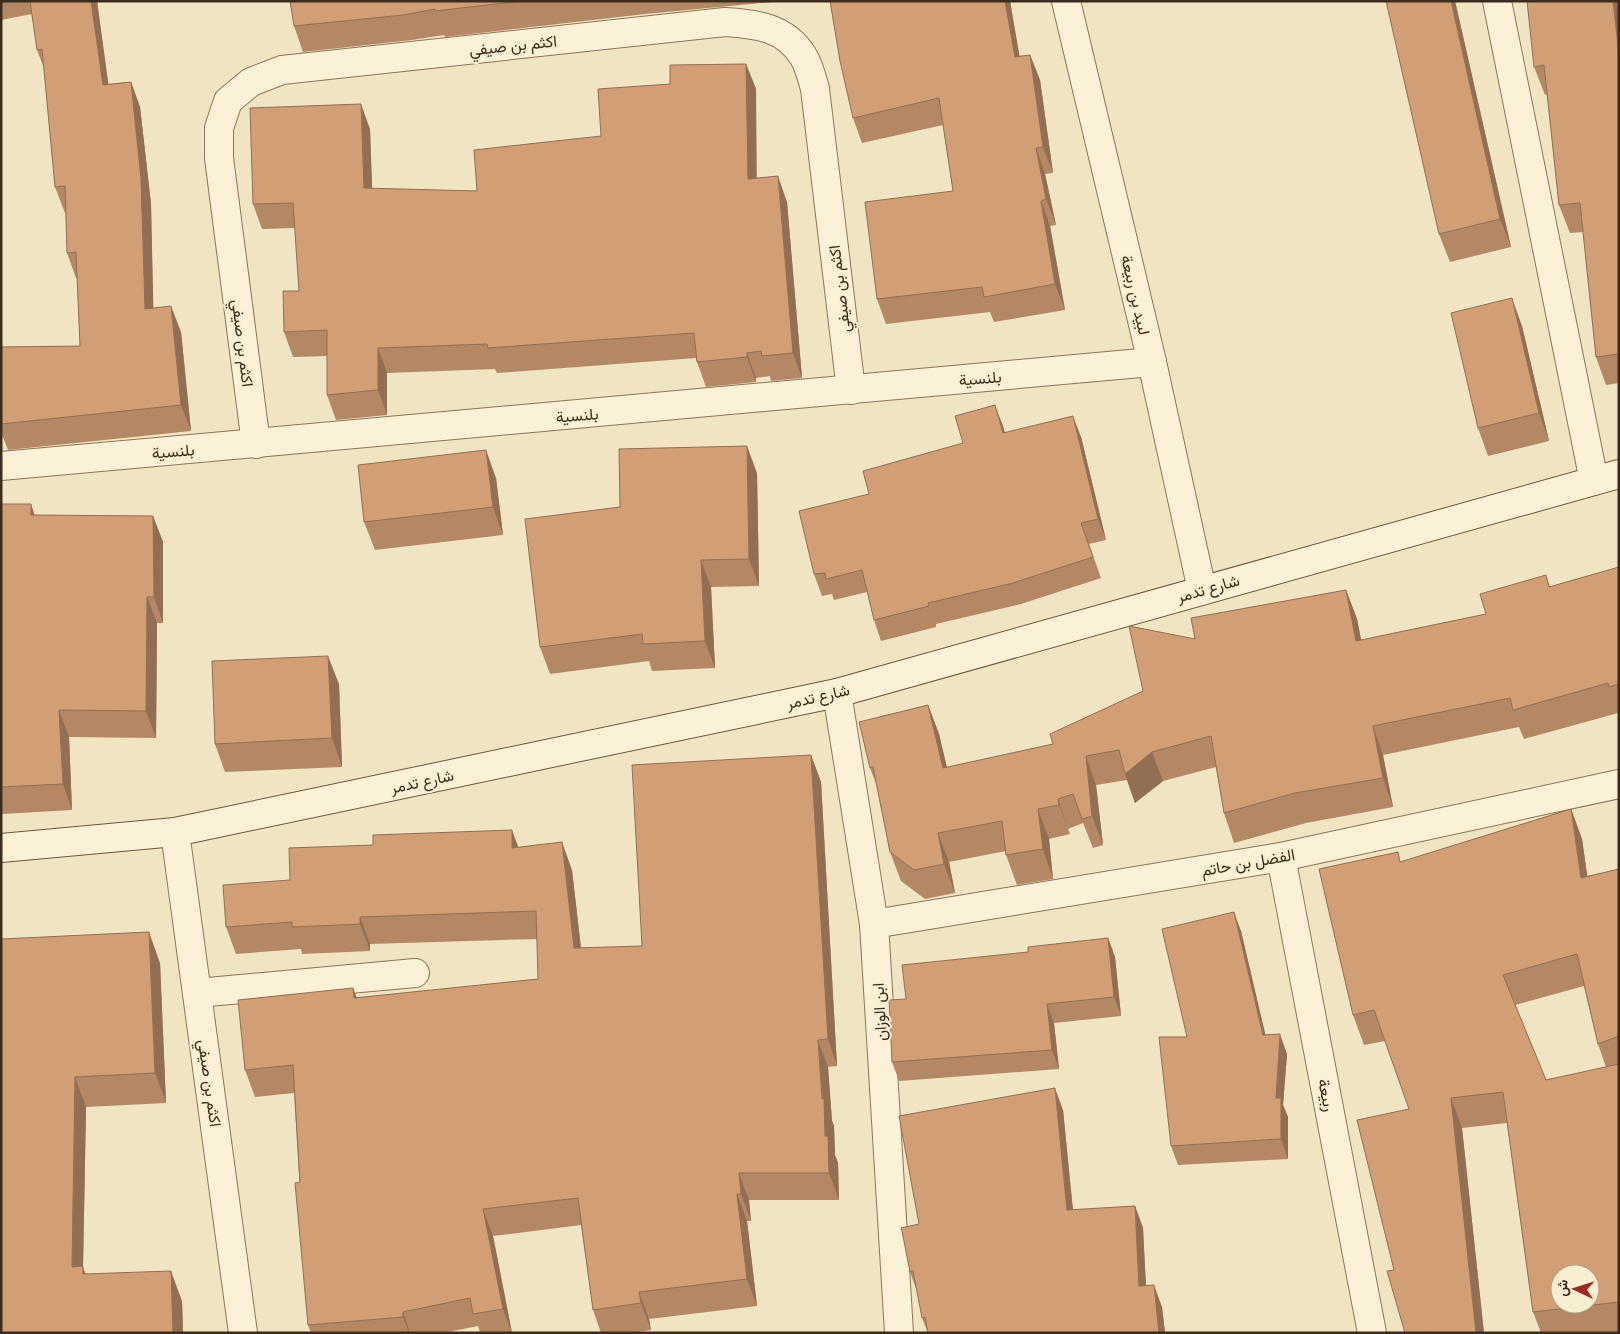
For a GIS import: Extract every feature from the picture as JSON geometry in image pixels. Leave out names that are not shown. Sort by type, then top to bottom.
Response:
[{"type":"street","name":"لبيد بن ربيعة","points":[[1066,1],[1152,362],[1202,590]]},
{"type":"street","points":[[1497,1],[1607,477]]},
{"type":"street","name":"اكثم بن صيفي","points":[[256,444],[219,158],[219,128],[228,101],[251,82],[282,70],[725,22],[756,24],[784,34],[803,56],[815,89],[851,390]]},
{"type":"street","name":"بلنسية","points":[[1,466],[1152,362]]},
{"type":"street","name":"شارع تدمر","points":[[1,848],[176,832],[837,693],[1607,477]]},
{"type":"street","name":"ابن الوزان","points":[[837,693],[874,924],[899,1333]]},
{"type":"street","name":"الفضل بن حاتم","points":[[874,924],[1281,857],[1619,784]]},
{"type":"street","name":"اكثم بن صيفي","points":[[176,832],[244,1333]]},
{"type":"street","name":"ربيعة","points":[[1281,857],[1372,1333]]},
{"type":"street","points":[[197,992],[415,973]]},
{"type":"building","points":[[30,1],[91,1],[103,85],[131,82],[141,179],[145,309],[171,306],[181,405],[1,424],[1,347],[80,346],[76,252],[67,253],[65,186],[55,187],[42,49],[37,50]]},
{"type":"building","points":[[290,1],[522,1],[435,11],[435,9],[403,15],[294,26]]},
{"type":"building","points":[[830,1],[1005,1],[1015,57],[1030,55],[1043,147],[1036,148],[1046,199],[1041,201],[1055,284],[984,297],[982,287],[877,299],[865,202],[953,191],[939,98],[853,118],[840,61]]},
{"type":"building","points":[[1386,1],[1451,1],[1500,219],[1439,234]]},
{"type":"building","points":[[1527,1],[1613,1],[1619,55],[1619,354],[1596,357],[1580,203],[1559,205],[1544,65],[1534,67]]},
{"type":"building","points":[[746,64],[748,179],[778,176],[793,353],[762,356],[761,351],[747,353],[747,357],[697,362],[694,333],[488,348],[487,344],[378,348],[378,390],[327,395],[327,330],[284,332],[283,291],[299,291],[293,203],[253,204],[250,108],[361,104],[364,188],[477,191],[474,150],[601,136],[598,89],[670,84],[670,65]]},
{"type":"building","points":[[1512,298],[1539,413],[1478,428],[1451,313]]},
{"type":"building","points":[[995,405],[1003,433],[1073,416],[1098,519],[1081,523],[1093,557],[1013,583],[928,603],[929,606],[874,620],[862,570],[826,579],[825,573],[814,574],[799,511],[869,494],[863,471],[963,443],[955,416]]},
{"type":"building","points":[[747,446],[749,559],[701,560],[705,641],[643,644],[642,634],[540,647],[525,519],[620,507],[619,449]]},
{"type":"building","points":[[486,450],[493,507],[364,522],[358,465]]},
{"type":"building","points":[[1,504],[31,504],[31,515],[153,516],[154,597],[147,597],[146,711],[59,710],[63,784],[1,787]]},
{"type":"building","points":[[1619,567],[1619,684],[1609,687],[1608,683],[1513,710],[1510,698],[1373,726],[1383,778],[1295,793],[1224,813],[1211,736],[1152,752],[1125,774],[1119,750],[1086,756],[1092,816],[1082,819],[1073,794],[1058,799],[1059,805],[1038,809],[1043,849],[1006,855],[1002,821],[938,833],[944,864],[914,870],[890,852],[873,767],[870,768],[859,722],[928,705],[943,768],[1053,744],[1050,734],[1143,691],[1129,626],[1195,639],[1191,618],[1346,590],[1356,641],[1486,614],[1480,594],[1546,575],[1549,587]]},
{"type":"building","points":[[328,656],[332,738],[215,744],[212,661]]},
{"type":"building","points":[[811,755],[828,1039],[818,1040],[822,1099],[824,1099],[825,1136],[828,1136],[829,1173],[739,1173],[741,1194],[737,1194],[747,1279],[639,1292],[641,1303],[593,1310],[578,1198],[483,1209],[503,1309],[473,1314],[470,1298],[403,1312],[403,1317],[308,1325],[295,1183],[300,1182],[293,1065],[245,1070],[238,1000],[353,988],[354,998],[538,979],[536,911],[360,917],[360,924],[292,927],[292,922],[226,927],[223,885],[290,880],[289,848],[373,845],[373,835],[512,830],[512,848],[562,842],[574,948],[642,946],[632,765]]},
{"type":"building","points":[[1571,809],[1581,878],[1619,869],[1619,1036],[1598,1044],[1577,954],[1503,975],[1546,1080],[1619,1064],[1619,1302],[1600,1304],[1600,1264],[1550,1264],[1550,1310],[1533,1312],[1503,1092],[1451,1098],[1476,1333],[1405,1333],[1387,1271],[1394,1270],[1357,1120],[1409,1109],[1374,1010],[1353,1015],[1319,869],[1398,852],[1400,862]]},
{"type":"building","points":[[1234,912],[1263,1035],[1280,1034],[1276,1098],[1281,1098],[1281,1139],[1171,1146],[1159,1037],[1187,1037],[1162,929]]},
{"type":"building","points":[[149,932],[155,1073],[75,1077],[72,1267],[83,1266],[83,1274],[171,1271],[173,1333],[1,1333],[1,939]]},
{"type":"building","points":[[1108,938],[1114,997],[1047,1004],[1052,1050],[892,1062],[889,1000],[906,999],[902,965],[1028,952],[1028,947]]},
{"type":"building","points":[[1055,1088],[1067,1210],[1135,1206],[1139,1286],[1154,1285],[1159,1333],[928,1333],[925,1317],[922,1318],[913,1271],[910,1272],[901,1228],[919,1224],[899,1116]]}]
